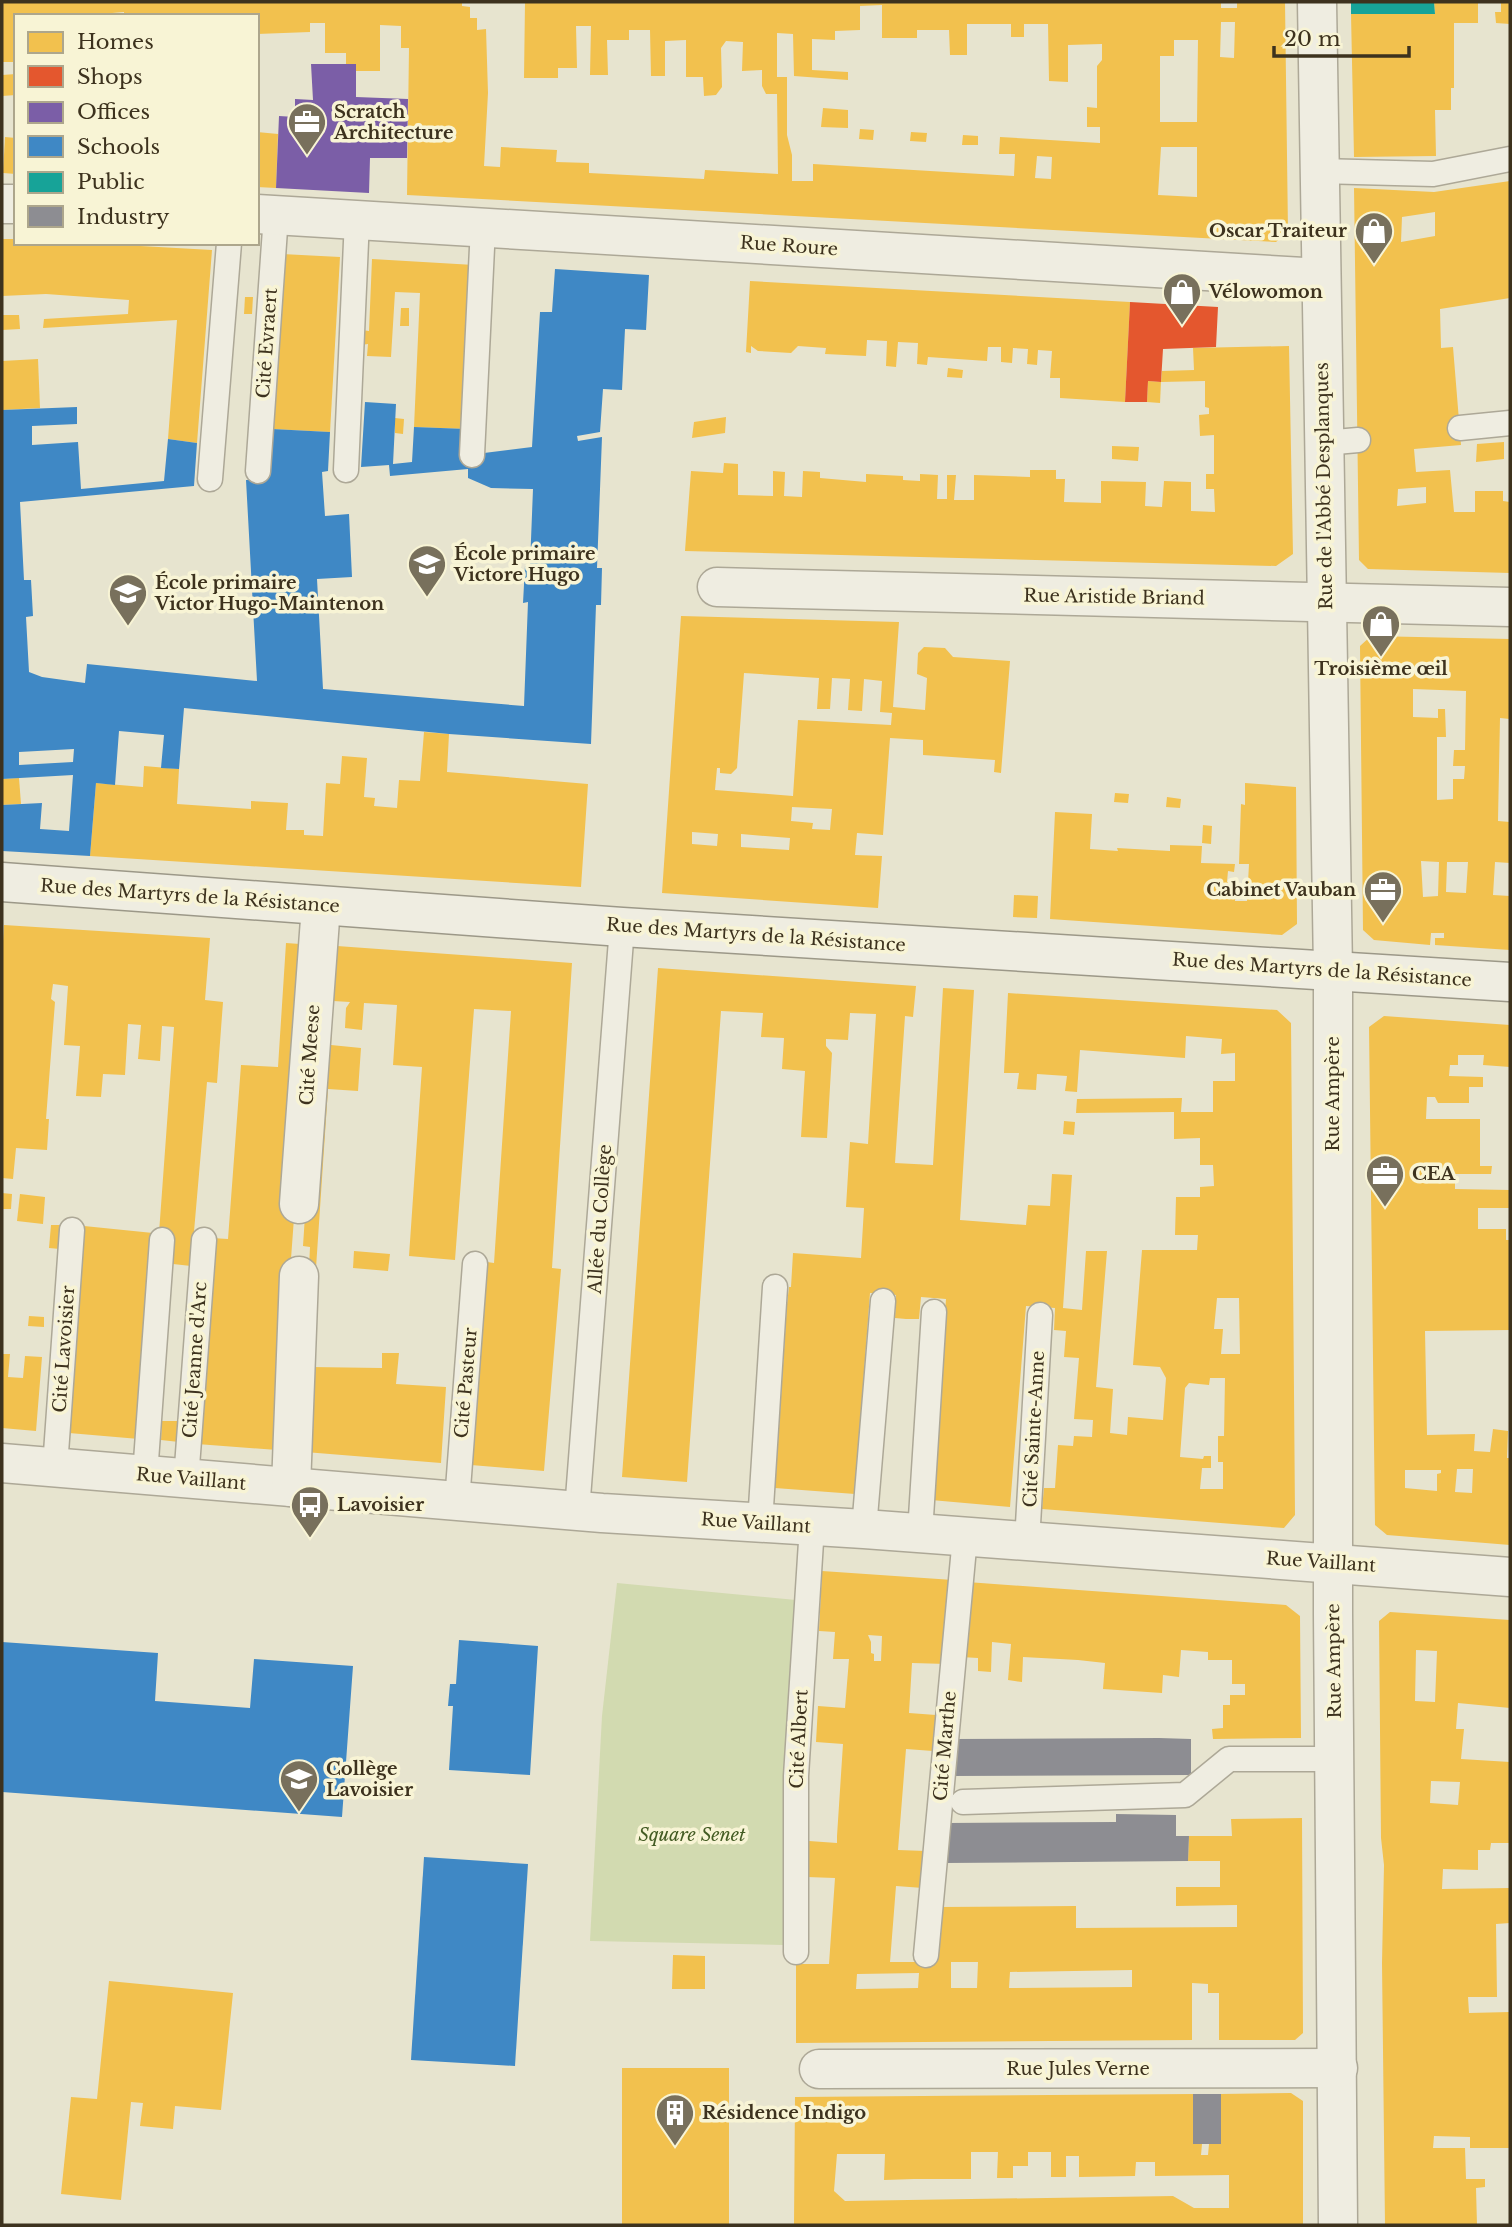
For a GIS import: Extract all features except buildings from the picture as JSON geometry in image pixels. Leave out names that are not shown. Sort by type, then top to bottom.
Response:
[{"type":"street","name":"Rue de l'Abbé Desplanques","points":[[1317,2],[1321,278],[1341,442],[1326,603],[1333,970]]},
{"type":"street","name":"Rue Roure","points":[[267,214],[1321,278]]},
{"type":"street","name":"Rue Aristide Briand","points":[[717,587],[1510,607]]},
{"type":"street","name":"Rue des Martyrs de la Résistance","points":[[2,882],[622,927],[1510,982]]},
{"type":"street","name":"Cité Meese","points":[[299,1204],[321,906]]},
{"type":"street","name":"Rue Ampère","points":[[1333,970],[1338,2225]]},
{"type":"street","points":[[291,1487],[299,1276]]},
{"type":"street","name":"Rue Vaillant","points":[[2,1463],[457,1502],[1510,1577]]},
{"type":"street","name":"Rue Jules Verne","points":[[819,2069],[1338,2068]]},
{"type":"lane","points":[[1319,171],[1433,174],[1510,159]]},
{"type":"lane","name":"Cité Evraert","points":[[258,471],[267,214]]},
{"type":"lane","points":[[346,470],[357,219]]},
{"type":"lane","points":[[472,455],[483,227]]},
{"type":"lane","points":[[210,479],[229,245]]},
{"type":"lane","points":[[1460,428],[1510,423]]},
{"type":"lane","name":"Allée du Collège","points":[[578,1511],[622,927]]},
{"type":"lane","name":"Cité Lavoisier","points":[[55,1468],[72,1230]]},
{"type":"lane","points":[[145,1475],[162,1240]]},
{"type":"lane","name":"Cité Jeanne d'Arc","points":[[186,1480],[204,1240]]},
{"type":"lane","name":"Cité Pasteur","points":[[457,1502],[475,1264]]},
{"type":"lane","points":[[760,1523],[775,1287]]},
{"type":"lane","points":[[864,1529],[883,1301]]},
{"type":"lane","points":[[920,1533],[934,1312]]},
{"type":"lane","name":"Cité Sainte-Anne","points":[[1027,1542],[1040,1315]]},
{"type":"lane","name":"Cité Albert","points":[[796,1952],[796,1776],[812,1527]]},
{"type":"lane","name":"Cité Marthe","points":[[926,1955],[965,1538]]},
{"type":"lane","points":[[963,1802],[1185,1795],[1229,1759],[1335,1759]]},
{"type":"green space","name":"Square Senet","points":[[617,1583],[796,1600],[783,1945],[590,1941],[602,1716]]},
{"type":"place","name":"Scratch Architecture","points":[[307,156]]},
{"type":"place","name":"Oscar Traiteur","points":[[1374,265]]},
{"type":"place","name":"Vélowomon","points":[[1182,326]]},
{"type":"place","name":"École primaire Victore Hugo","points":[[427,598]]},
{"type":"place","name":"École primaire Victor Hugo-Maintenon","points":[[128,627]]},
{"type":"place","name":"Troisième œil","points":[[1381,658]]},
{"type":"place","name":"Cabinet Vauban","points":[[1383,924]]},
{"type":"place","name":"CEA","points":[[1385,1208]]},
{"type":"place","name":"Lavoisier","points":[[310,1539]]},
{"type":"place","name":"Collège Lavoisier","points":[[299,1813]]},
{"type":"place","name":"Résidence Indigo","points":[[675,2147]]}]
